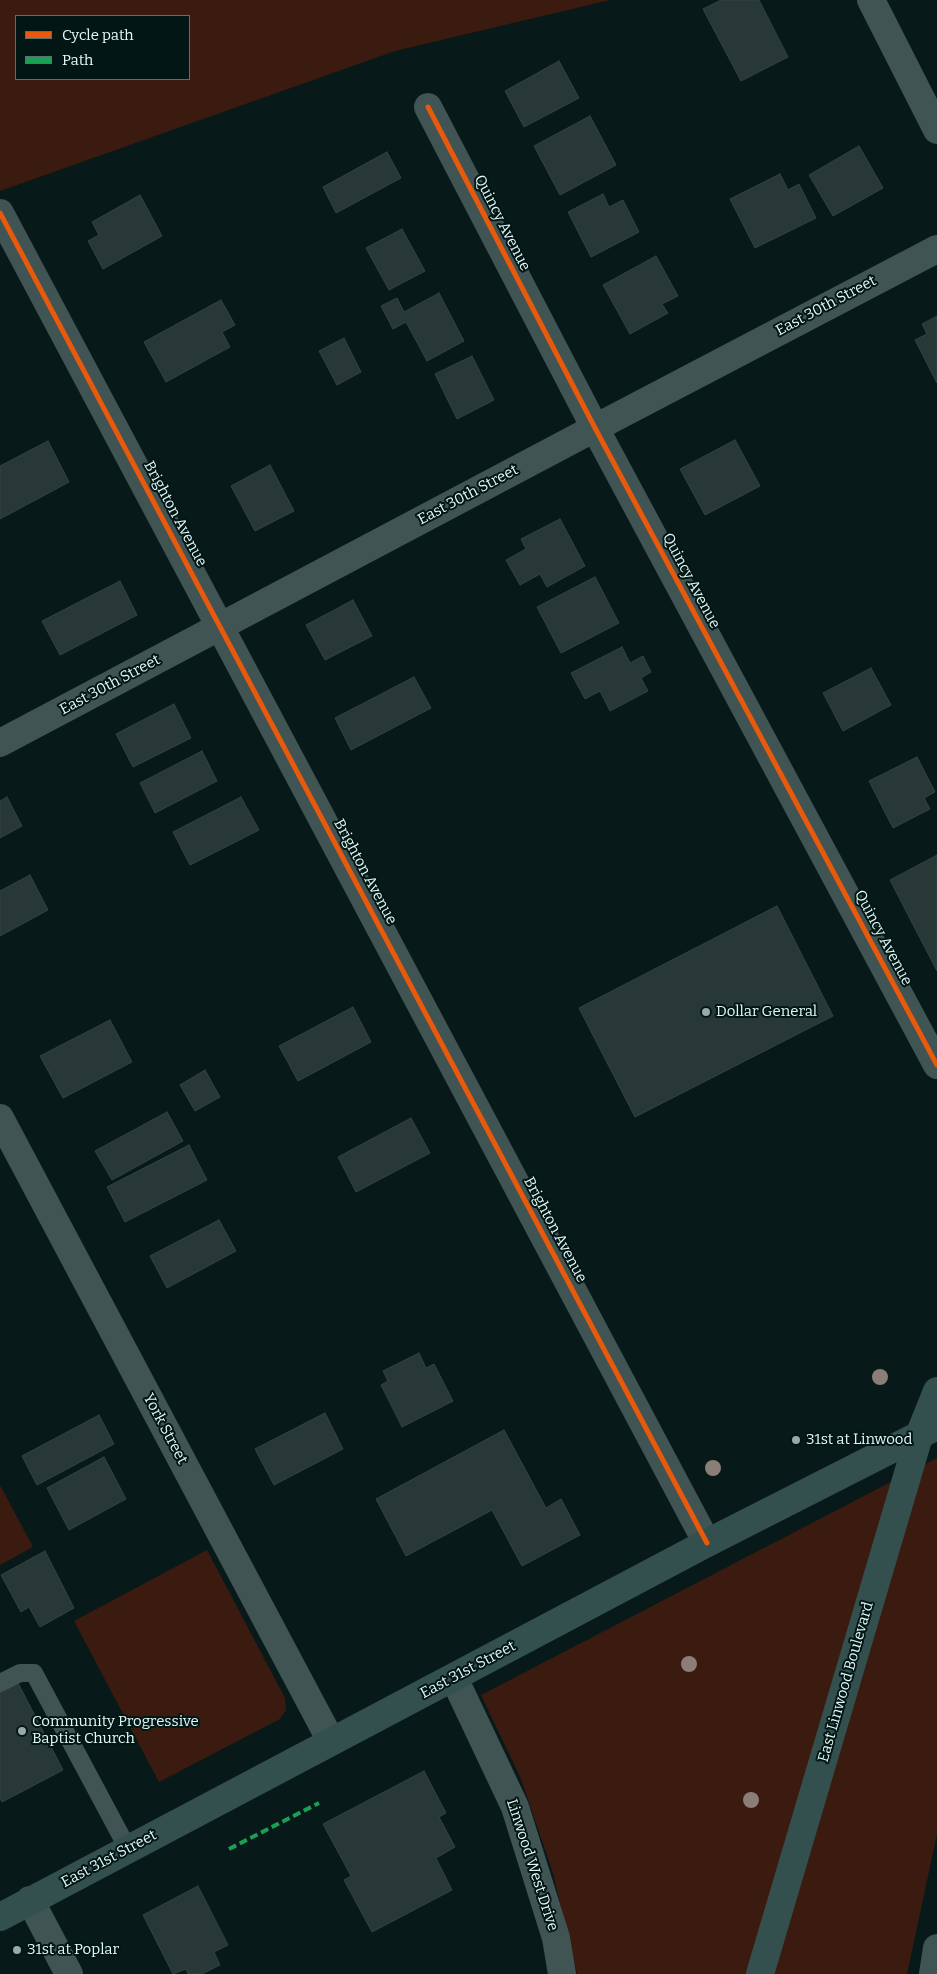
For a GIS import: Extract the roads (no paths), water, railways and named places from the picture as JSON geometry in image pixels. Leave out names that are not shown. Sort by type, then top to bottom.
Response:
[{"type":"main road","name":"East Linwood Boulevard","points":[[760,1974],[928,1431],[937,1391]]},
{"type":"main road","name":"East 31st Street","points":[[2,1910],[30,1900],[707,1543],[928,1431]]},
{"type":"street","points":[[871,0],[937,130]]},
{"type":"street","name":"Quincy Avenue","points":[[428,107],[595,428],[937,1065]]},
{"type":"street","name":"Brighton Avenue","points":[[0,213],[707,1543]]},
{"type":"street","name":"East 30th Street","points":[[0,743],[937,249]]},
{"type":"street","name":"York Street","points":[[0,1118],[331,1741]]},
{"type":"street","name":"Linwood West Drive","points":[[454,1678],[515,1807],[556,1938],[562,1974]]},
{"type":"street","points":[[30,1900],[68,1974]]},
{"type":"street","points":[[933,1974],[937,1948]]},
{"type":"lane","points":[[0,1683],[20,1673],[34,1673],[128,1849]]},
{"type":"place","name":"Dollar General","points":[[706,1012]]},
{"type":"place","name":"31st at Linwood","points":[[796,1440]]},
{"type":"place","name":"Community Progressive Baptist Church","points":[[22,1731]]},
{"type":"place","name":"31st at Poplar","points":[[17,1950]]}]
